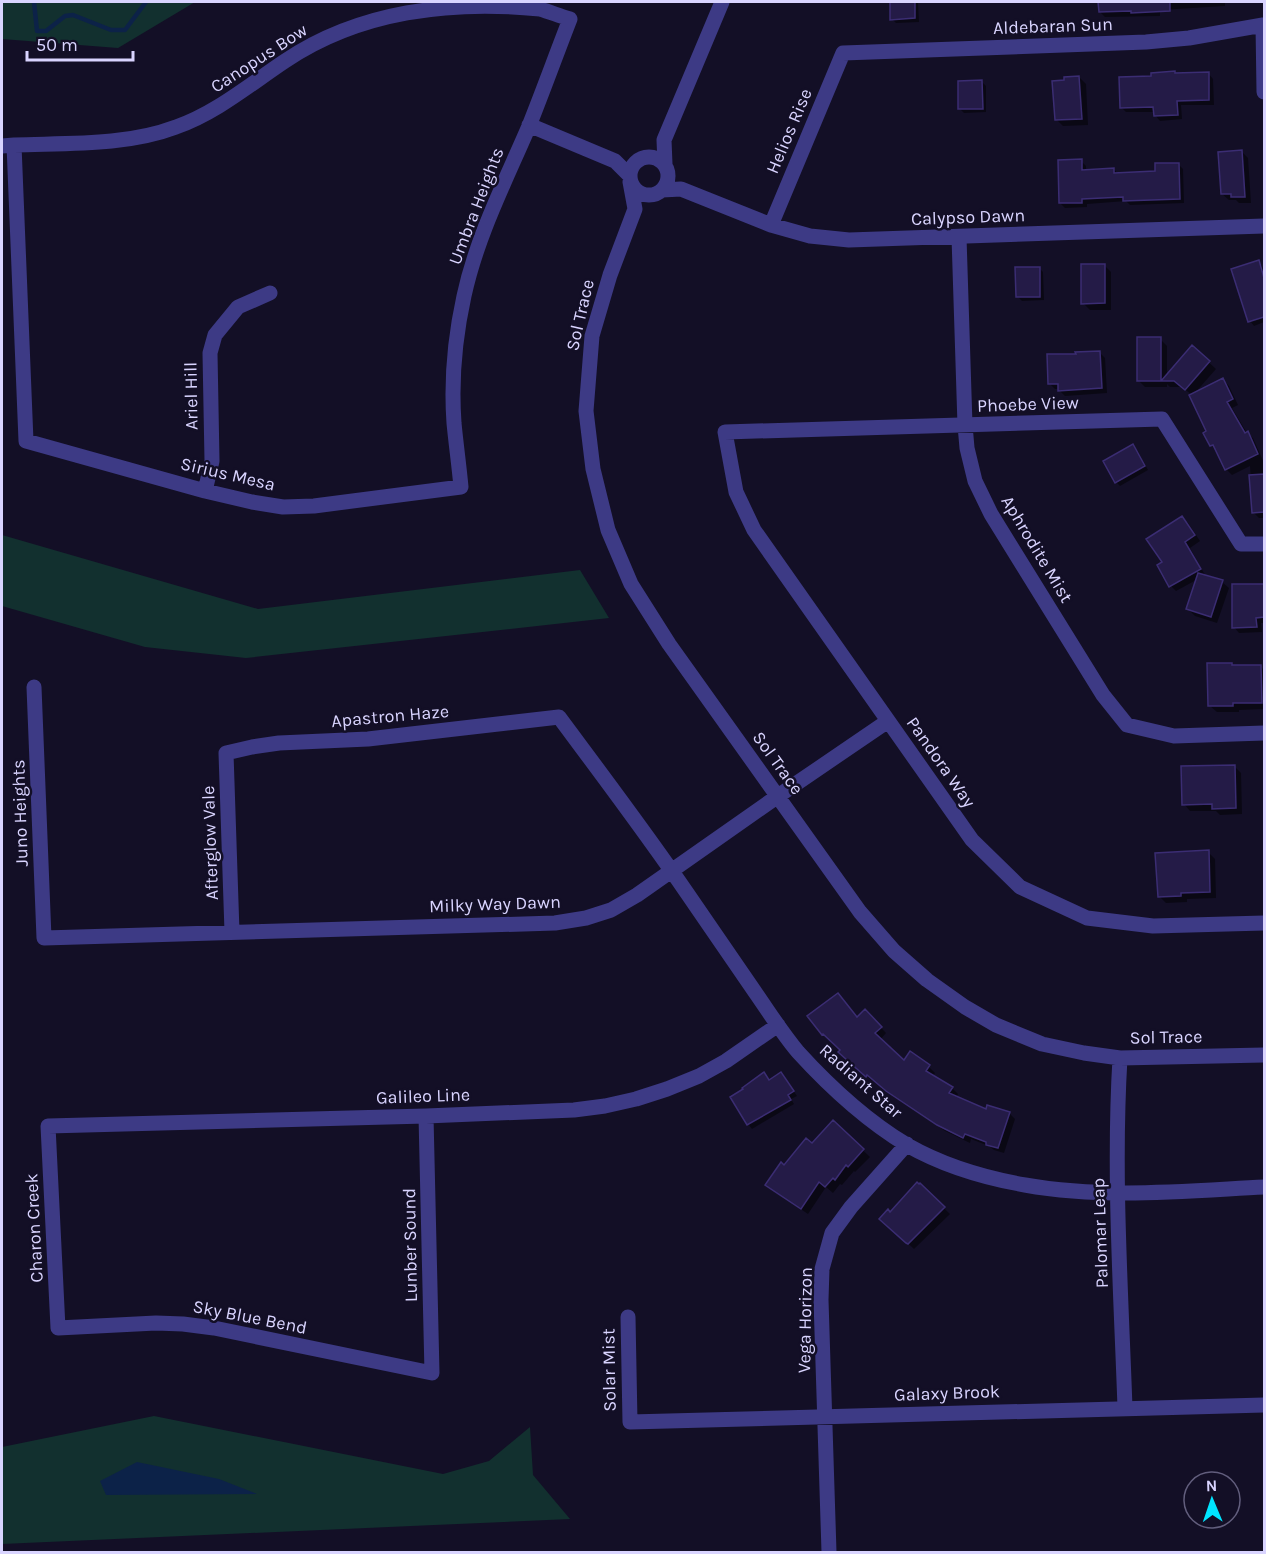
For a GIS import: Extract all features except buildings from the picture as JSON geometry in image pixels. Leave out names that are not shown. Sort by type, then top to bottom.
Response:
[{"type":"street","points":[[664,140],[668,179],[659,192],[635,209],[630,178],[634,163],[664,140],[722,2]]},
{"type":"street","name":"Canopus Bow","points":[[8,146],[105,142],[176,128],[213,111],[315,42],[352,24],[395,10],[428,3],[506,3],[541,9],[570,19]]},
{"type":"street","name":"Umbra Heights","points":[[461,487],[454,422],[453,382],[464,297],[475,253],[491,211],[529,125],[570,19]]},
{"type":"street","name":"Aldebaran Sun","points":[[843,53],[1146,42],[1189,38],[1263,25],[1264,92]]},
{"type":"street","name":"Helios Rise","points":[[771,225],[843,53]]},
{"type":"street","points":[[529,125],[615,161],[630,178],[638,192],[650,195],[659,192]]},
{"type":"street","name":"Sirius Mesa","points":[[8,146],[26,441],[205,490],[283,507],[314,506],[461,487]]},
{"type":"street","points":[[615,161],[651,156],[657,158],[667,169]]},
{"type":"street","name":"Calypso Dawn","points":[[667,169],[681,189]]},
{"type":"street","name":"Calypso Dawn","points":[[659,192],[681,189],[771,225],[810,236],[849,240],[1264,226]]},
{"type":"street","name":"Sol Trace","points":[[635,209],[610,275],[592,336],[586,411],[593,468],[608,530],[631,584],[669,644],[860,912],[894,951],[927,980],[965,1007],[996,1025],[1042,1044],[1120,1058],[1264,1055]]},
{"type":"street","name":"Aphrodite Mist","points":[[959,237],[965,425],[967,448],[975,481],[991,514],[1102,695],[1126,725],[1174,736],[1264,733]]},
{"type":"street","name":"Ariel Hill","points":[[205,490],[212,461],[210,353],[215,335],[238,307],[270,293]]},
{"type":"street","name":"Phoebe View","points":[[725,432],[1162,419],[1241,544],[1264,544]]},
{"type":"street","name":"Pandora Way","points":[[725,432],[736,492],[754,530],[972,840],[1020,887],[1087,918],[1153,926],[1264,923]]},
{"type":"street","name":"Juno Heights","points":[[34,687],[44,938]]},
{"type":"street","name":"Apastron Haze","points":[[226,753],[279,743],[368,739],[559,717]]},
{"type":"street","name":"Radiant Star","points":[[559,717],[672,870],[797,1050],[827,1083],[866,1116],[907,1144],[937,1160],[982,1175],[1023,1185],[1069,1192],[1118,1194],[1264,1187]]},
{"type":"street","name":"Milky Way Dawn","points":[[44,938],[565,921],[586,918],[611,909],[637,895],[888,721]]},
{"type":"street","name":"Afterglow Vale","points":[[226,753],[232,932]]},
{"type":"street","name":"Galileo Line","points":[[48,1126],[426,1116],[574,1110],[605,1106],[667,1089],[708,1071],[778,1025]]},
{"type":"street","name":"Palomar Leap","points":[[1120,1058],[1118,1194],[1125,1408]]},
{"type":"street","name":"Lunber Sound","points":[[426,1116],[432,1373]]},
{"type":"street","name":"Charon Creek","points":[[48,1126],[58,1328]]},
{"type":"street","name":"Vega Horizon","points":[[829,1552],[822,1269],[832,1233],[851,1207],[907,1144]]},
{"type":"street","name":"Solar Mist","points":[[628,1317],[630,1422]]},
{"type":"street","name":"Sky Blue Bend","points":[[58,1328],[156,1323],[183,1324],[214,1328],[432,1373]]},
{"type":"street","name":"Galaxy Brook","points":[[630,1422],[1264,1404]]},
{"type":"green space","points":[[2,2],[195,2],[118,48],[2,39]]},
{"type":"green space","points":[[2,535],[258,609],[580,570],[609,618],[246,658],[145,647],[2,606]]},
{"type":"green space","points":[[154,1416],[443,1474],[489,1461],[530,1427],[533,1475],[570,1519],[2,1544],[2,1447]]},
{"type":"water","points":[[137,1462],[219,1479],[257,1494],[106,1495],[100,1481]]},
{"type":"waterway","points":[[34,2],[37,31],[46,31],[65,16],[73,15],[111,30],[125,30],[146,2]]}]
